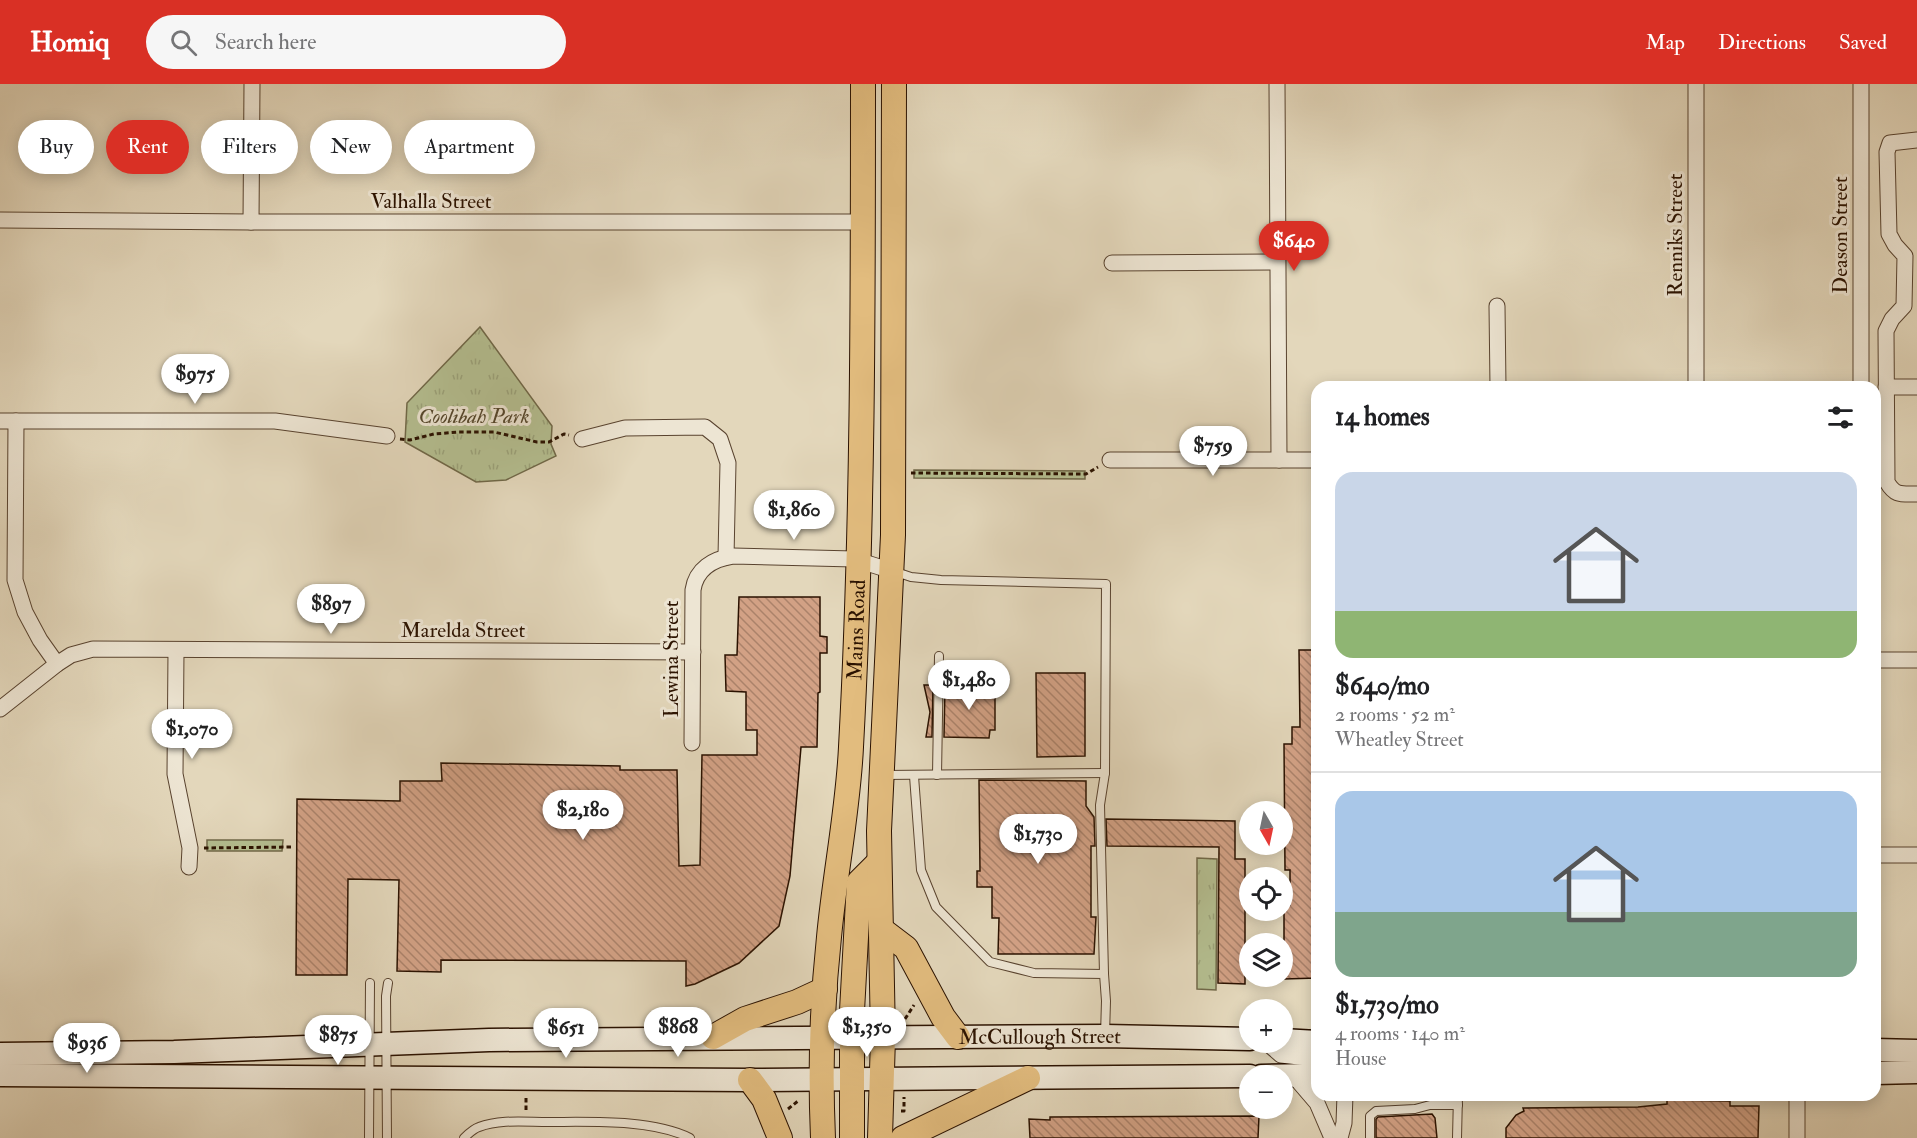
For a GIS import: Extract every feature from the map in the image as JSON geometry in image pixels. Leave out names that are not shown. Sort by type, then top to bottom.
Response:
[{"type":"main road","name":"Mains Road","points":[[822,1138],[822,1037],[825,989],[831,918],[848,789],[860,560],[863,84]]},
{"type":"main road","name":"Mains Road","points":[[880,1138],[883,1037],[879,862],[891,571],[894,84]]},
{"type":"main road","points":[[852,1138],[852,1037],[860,882],[879,862]]},
{"type":"main road","points":[[881,929],[906,948],[943,1017],[958,1037]]},
{"type":"main road","points":[[713,1037],[745,1019],[797,1002],[825,989]]},
{"type":"main road","name":"McCullough Street","points":[[0,1054],[174,1052],[489,1040],[713,1037],[1105,1036],[1239,1039]]},
{"type":"main road","points":[[1293,1041],[1311,1042]]},
{"type":"main road","points":[[1881,1050],[1917,1051]]},
{"type":"main road","points":[[1881,1073],[1917,1072]]},
{"type":"main road","name":"McCullough Street","points":[[0,1075],[750,1080],[1239,1076]]},
{"type":"main road","points":[[1293,1075],[1311,1075]]},
{"type":"main road","points":[[903,1138],[1028,1078]]},
{"type":"main road","points":[[750,1080],[764,1099],[780,1138]]},
{"type":"street","points":[[251,222],[252,84]]},
{"type":"street","points":[[1277,84],[1279,460]]},
{"type":"street","name":"Renniks Street","points":[[1696,84],[1696,381]]},
{"type":"street","name":"Deason Street","points":[[1861,84],[1861,381]]},
{"type":"street","points":[[1917,140],[1890,143],[1887,152],[1889,234],[1905,256],[1904,306],[1892,319],[1886,332],[1887,482],[1892,491],[1900,494],[1917,494]]},
{"type":"street","name":"Valhalla Street","points":[[0,219],[251,222],[863,222]]},
{"type":"street","points":[[1898,249],[1917,249]]},
{"type":"street","points":[[1112,263],[1277,262]]},
{"type":"street","points":[[1497,306],[1498,381]]},
{"type":"street","points":[[1886,387],[1917,387]]},
{"type":"street","points":[[57,664],[40,640],[25,612],[15,580],[8,421],[275,421],[387,436]]},
{"type":"street","points":[[582,439],[625,428],[705,428],[720,439],[728,463],[726,557],[860,560],[891,571]]},
{"type":"street","points":[[1110,460],[1311,460]]},
{"type":"street","name":"Lewina Street","points":[[692,743],[693,590],[696,577],[706,566],[726,557]]},
{"type":"street","name":"Marelda Street","points":[[0,709],[57,664],[71,655],[93,649],[693,652]]},
{"type":"street","points":[[176,651],[175,774],[190,848],[189,867]]},
{"type":"street","points":[[1881,660],[1917,660]]},
{"type":"street","points":[[1881,855],[1917,855]]},
{"type":"street","points":[[1279,1053],[1311,1058]]},
{"type":"street","points":[[1293,1075],[1311,1094]]},
{"type":"street","points":[[1316,1101],[1332,1138]]},
{"type":"street","points":[[1340,1138],[1344,1123],[1344,1101]]},
{"type":"street","points":[[1797,1101],[1797,1138]]},
{"type":"lane","points":[[891,571],[911,577],[941,580],[1106,584],[1105,773],[1100,805],[1105,1036]]},
{"type":"lane","points":[[937,775],[939,656]]},
{"type":"lane","points":[[881,775],[1105,773]]},
{"type":"lane","points":[[914,776],[921,870],[936,907],[990,962],[1034,973],[1104,974]]},
{"type":"lane","points":[[369,1138],[378,1078],[378,1043],[370,983]]},
{"type":"lane","points":[[387,1138],[378,1078],[378,1043],[388,983]]},
{"type":"lane","points":[[1457,1138],[1458,1101]]},
{"type":"lane","points":[[1370,1138],[1370,1116],[1376,1111],[1416,1109],[1430,1105],[1458,1106]]},
{"type":"lane","points":[[464,1138],[481,1126],[504,1122],[527,1122],[622,1123],[680,1133],[690,1138]]},
{"type":"path","points":[[387,436],[410,440],[434,434],[494,432],[537,442],[549,442],[564,434],[582,439]]},
{"type":"path","points":[[907,473],[1086,474],[1110,460]]},
{"type":"path","points":[[190,848],[292,847]]},
{"type":"path","points":[[899,1111],[904,1111],[904,1092]]},
{"type":"path","points":[[526,1093],[526,1114]]},
{"type":"green space","name":"Coolibah Park","points":[[480,327],[552,426],[551,444],[556,456],[506,480],[476,482],[405,442],[407,403]]},
{"type":"green space","points":[[914,470],[1085,471],[1085,479],[914,478]]},
{"type":"green space","points":[[207,840],[283,840],[282,851],[207,851]]},
{"type":"green space","points":[[1197,858],[1217,859],[1216,990],[1197,989]]},
{"type":"building","points":[[739,597],[820,597],[820,636],[827,637],[827,653],[820,653],[817,747],[801,747],[790,876],[779,926],[739,963],[686,986],[686,961],[441,960],[441,972],[397,971],[399,880],[348,879],[347,975],[296,975],[297,799],[400,801],[400,781],[442,781],[441,763],[620,766],[620,770],[677,770],[679,866],[700,865],[702,755],[757,755],[757,730],[746,730],[746,692],[726,691],[725,655],[737,655]]},
{"type":"building","points":[[1299,650],[1311,650],[1311,978],[1293,979],[1293,933],[1284,933],[1284,921],[1293,921],[1293,867],[1285,867],[1285,855],[1293,855],[1293,801],[1284,801],[1284,744],[1292,744],[1292,727],[1300,727]]},
{"type":"building","points":[[1036,673],[1085,673],[1085,756],[1037,757]]},
{"type":"building","points":[[924,685],[933,685],[932,737],[926,737],[930,712]]},
{"type":"building","points":[[945,685],[990,685],[989,693],[995,693],[995,730],[990,730],[989,738],[944,737]]},
{"type":"building","points":[[979,780],[1086,781],[1086,806],[1094,817],[1095,846],[1091,846],[1091,917],[1096,917],[1094,954],[998,954],[999,918],[992,918],[992,887],[977,887],[977,871],[980,871]]},
{"type":"building","points":[[1106,819],[1235,821],[1235,859],[1245,859],[1245,867],[1239,867],[1239,921],[1245,921],[1245,933],[1239,933],[1239,984],[1218,983],[1219,847],[1107,846]]},
{"type":"building","points":[[1667,1101],[1730,1101],[1730,1106],[1759,1106],[1758,1138],[1506,1138],[1506,1128],[1516,1115],[1524,1111],[1523,1108],[1638,1107],[1667,1104]]},
{"type":"building","points":[[1432,1114],[1435,1118],[1437,1138],[1376,1138],[1376,1119],[1378,1117]]},
{"type":"building","points":[[1239,1116],[1239,1119],[1259,1119],[1258,1138],[1030,1138],[1029,1119],[1050,1120],[1050,1117]]}]
